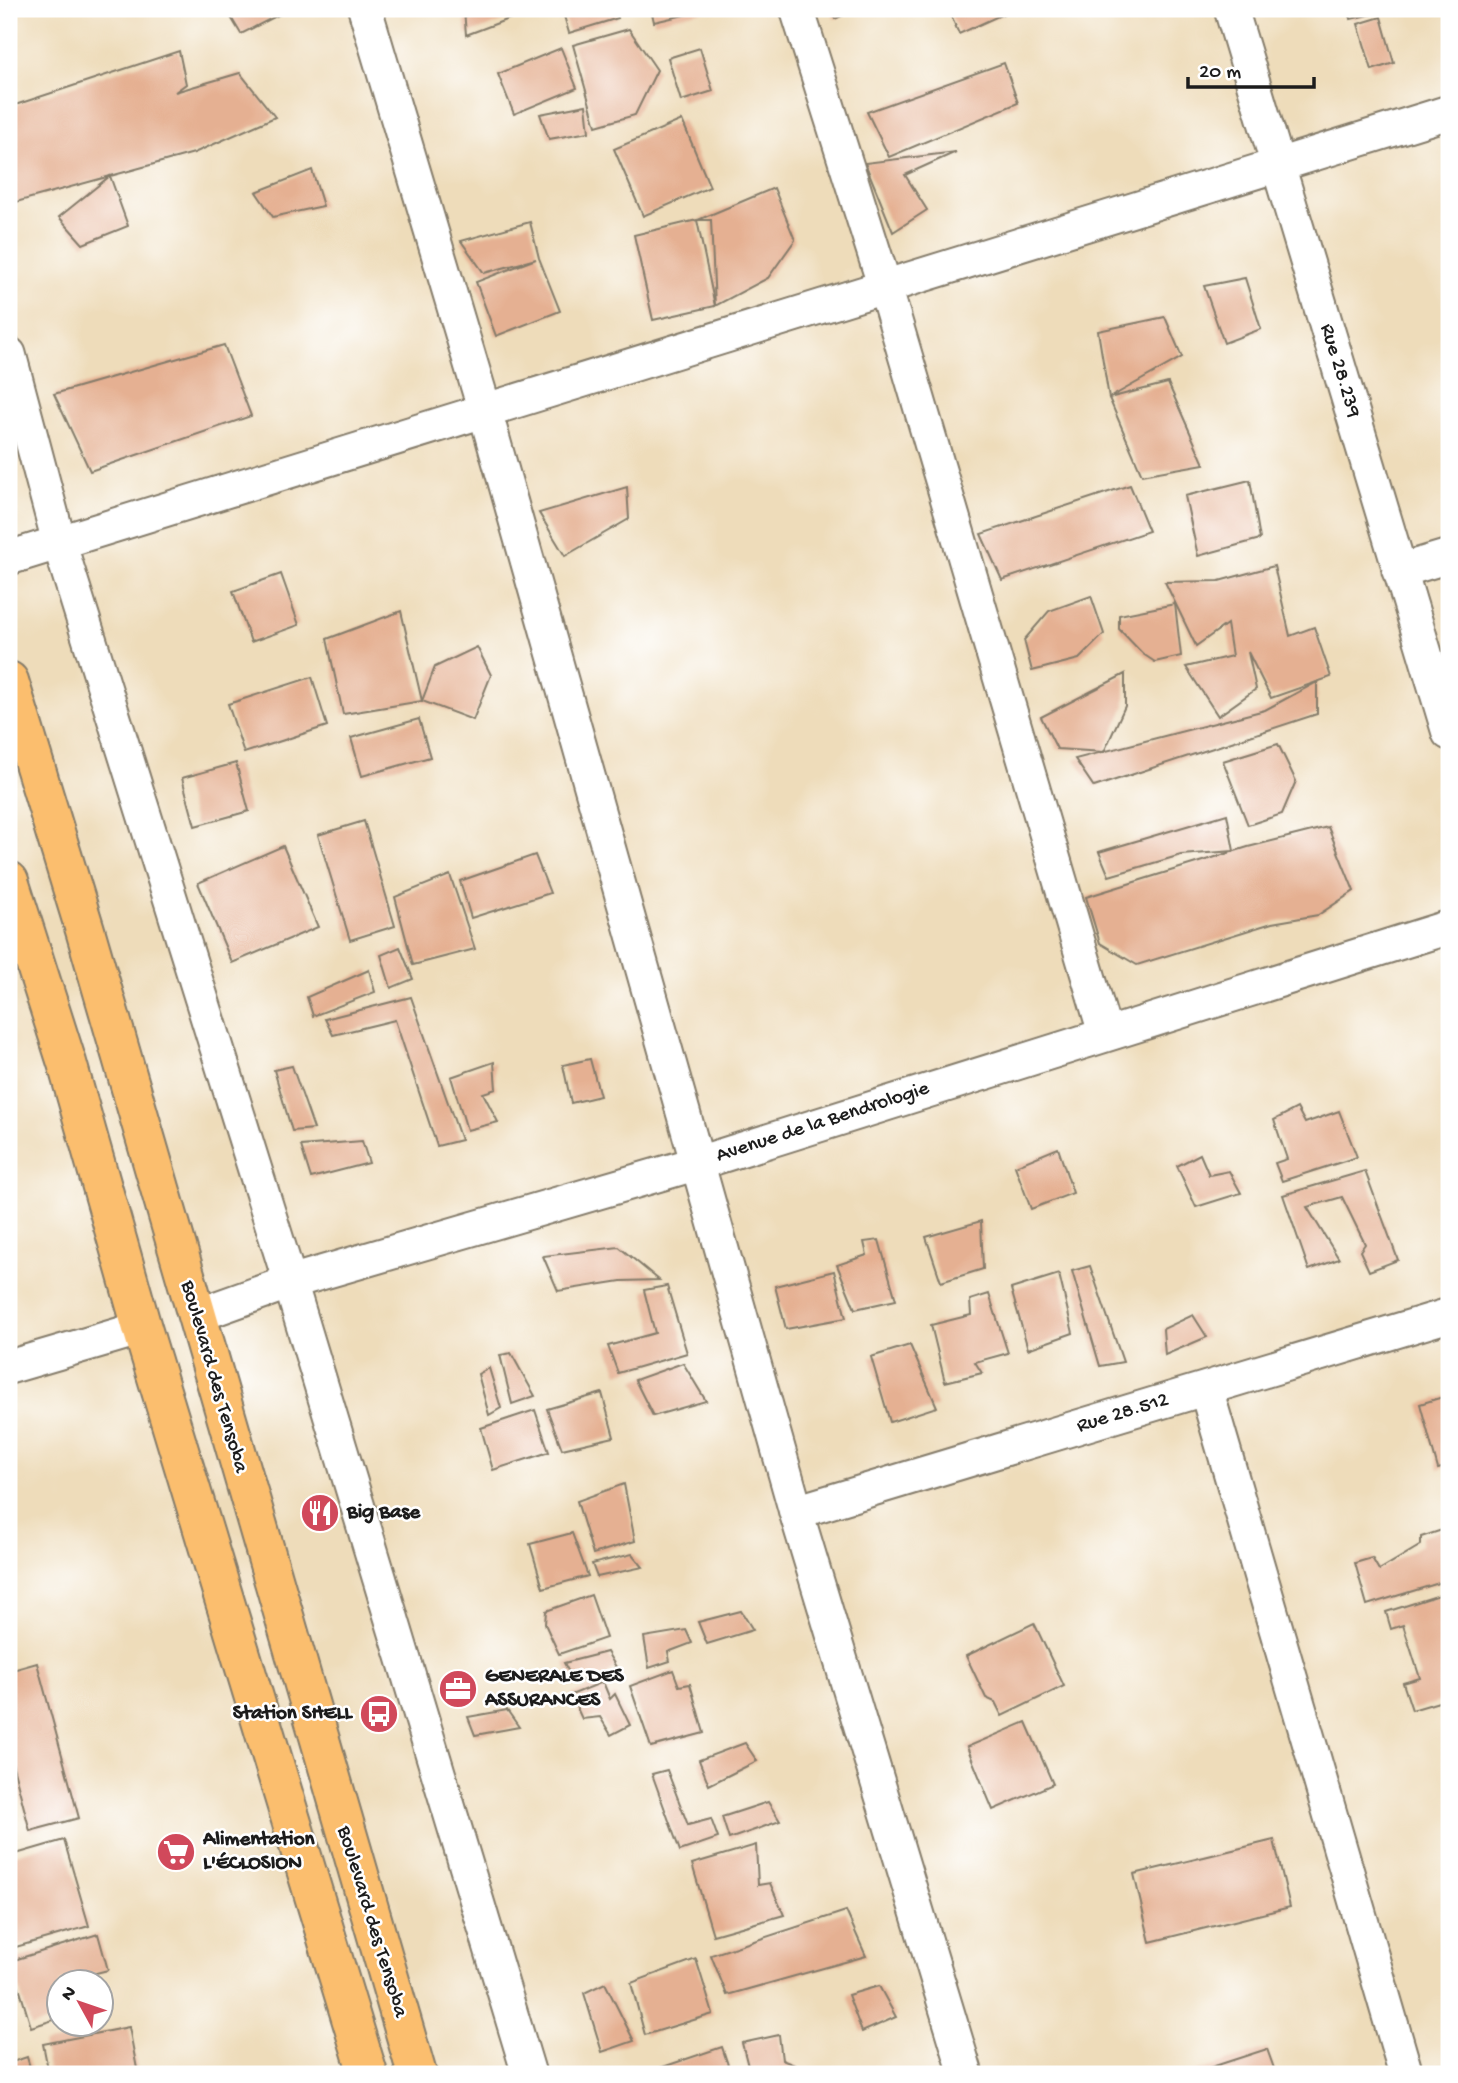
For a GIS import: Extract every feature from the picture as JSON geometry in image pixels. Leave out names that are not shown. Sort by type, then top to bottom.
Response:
[{"type":"main road","name":"Boulevard des Tensoba","points":[[9,681],[85,930],[416,2074]]},
{"type":"main road","points":[[9,881],[66,1063],[142,1328],[368,2074]]},
{"type":"street","points":[[365,9],[485,411],[796,1512],[966,2074]]},
{"type":"street","points":[[797,9],[885,287],[1105,1033]]},
{"type":"street","name":"Rue 28.239","points":[[1231,9],[1449,733]]},
{"type":"street","points":[[9,558],[1449,112]]},
{"type":"street","points":[[9,354],[59,542],[290,1282],[529,2074]]},
{"type":"street","points":[[1399,571],[1449,556]]},
{"type":"street","name":"Avenue de la Bendrologie","points":[[195,1315],[290,1282],[698,1163],[1449,927]]},
{"type":"street","name":"Rue 28.512","points":[[796,1512],[1449,1315]]},
{"type":"street","points":[[9,1367],[142,1328]]},
{"type":"street","points":[[1206,1389],[1406,2074]]},
{"type":"building","points":[[226,9],[290,9],[241,34]]},
{"type":"building","points":[[464,9],[535,9],[466,35]]},
{"type":"building","points":[[562,9],[615,9],[618,18],[569,33]]},
{"type":"building","points":[[651,9],[706,9],[706,10],[654,22]]},
{"type":"building","points":[[830,9],[857,9],[835,19]]},
{"type":"building","points":[[948,9],[1001,9],[1003,14],[959,34]]},
{"type":"building","points":[[1348,9],[1371,9],[1372,14],[1351,19]]},
{"type":"building","points":[[1381,17],[1394,63],[1372,70],[1358,24]]},
{"type":"building","points":[[629,29],[657,70],[635,115],[596,126],[573,45]]},
{"type":"building","points":[[561,48],[577,88],[514,114],[498,74]]},
{"type":"building","points":[[700,48],[713,91],[681,101],[668,58]]},
{"type":"building","points":[[179,51],[186,84],[175,92],[240,73],[275,117],[194,153],[9,204],[9,107]]},
{"type":"building","points":[[1004,63],[1018,103],[889,157],[867,112]]},
{"type":"building","points":[[586,105],[589,132],[549,139],[540,114]]},
{"type":"building","points":[[682,120],[710,187],[643,216],[614,149]]},
{"type":"building","points":[[956,152],[905,175],[927,210],[893,232],[865,163]]},
{"type":"building","points":[[312,170],[323,206],[273,217],[256,192]]},
{"type":"building","points":[[110,176],[128,226],[83,244],[59,217]]},
{"type":"building","points":[[774,188],[795,240],[768,278],[715,306],[711,220],[698,220]]},
{"type":"building","points":[[697,220],[715,306],[653,320],[634,235]]},
{"type":"building","points":[[530,222],[539,258],[560,311],[496,336],[476,282],[536,259],[484,273],[461,241]]},
{"type":"building","points":[[1245,278],[1261,329],[1224,343],[1204,286]]},
{"type":"building","points":[[1165,317],[1182,357],[1109,398],[1098,331]]},
{"type":"building","points":[[224,345],[251,416],[90,471],[54,394]]},
{"type":"building","points":[[1168,383],[1204,464],[1142,475],[1109,398]]},
{"type":"building","points":[[1250,480],[1260,539],[1198,556],[1185,496]]},
{"type":"building","points":[[1130,485],[1149,531],[1002,580],[981,534]]},
{"type":"building","points":[[627,487],[629,519],[565,556],[539,513]]},
{"type":"building","points":[[1274,566],[1290,636],[1314,627],[1331,677],[1271,698],[1248,652],[1256,689],[1218,716],[1186,667],[1232,656],[1227,624],[1196,646],[1165,582],[1219,581]]},
{"type":"building","points":[[281,574],[299,625],[251,642],[233,591]]},
{"type":"building","points":[[1091,596],[1104,634],[1079,659],[1032,671],[1024,640],[1049,611]]},
{"type":"building","points":[[1175,604],[1181,656],[1155,662],[1143,654],[1119,629],[1119,615]]},
{"type":"building","points":[[401,611],[422,701],[343,714],[327,639]]},
{"type":"building","points":[[477,647],[491,675],[473,720],[422,701],[435,667]]},
{"type":"building","points":[[1125,674],[1125,706],[1104,752],[1057,749],[1041,717]]},
{"type":"building","points":[[312,677],[327,726],[244,753],[228,704]]},
{"type":"building","points":[[1317,682],[1317,714],[1094,787],[1075,759],[1265,710]]},
{"type":"building","points":[[419,719],[430,757],[362,776],[351,738]]},
{"type":"building","points":[[1278,744],[1296,781],[1282,814],[1248,825],[1223,761]]},
{"type":"building","points":[[236,763],[249,811],[195,826],[182,778]]},
{"type":"building","points":[[1227,814],[1234,851],[1181,855],[1109,876],[1099,852]]},
{"type":"building","points":[[364,821],[395,926],[350,940],[318,835]]},
{"type":"building","points":[[1328,827],[1354,891],[1318,915],[1272,923],[1137,965],[1100,943],[1086,897],[1248,847]]},
{"type":"building","points":[[283,846],[318,927],[232,963],[198,883]]},
{"type":"building","points":[[535,855],[550,893],[471,918],[460,881]]},
{"type":"building","points":[[450,875],[475,949],[413,965],[395,897]]},
{"type":"building","points":[[400,947],[413,979],[391,988],[381,955]]},
{"type":"building","points":[[369,970],[375,992],[313,1016],[307,997]]},
{"type":"building","points":[[411,997],[461,1140],[437,1146],[395,1020],[333,1035],[325,1019]]},
{"type":"building","points":[[590,1059],[600,1096],[571,1103],[563,1065]]},
{"type":"building","points":[[494,1062],[496,1089],[483,1093],[498,1122],[467,1130],[451,1077]]},
{"type":"building","points":[[292,1066],[314,1129],[292,1131],[274,1070]]},
{"type":"building","points":[[1297,1108],[1305,1123],[1339,1111],[1357,1157],[1282,1181],[1275,1163],[1287,1159],[1274,1120]]},
{"type":"building","points":[[362,1141],[369,1163],[311,1178],[301,1146]]},
{"type":"building","points":[[1058,1148],[1073,1193],[1031,1209],[1015,1166]]},
{"type":"building","points":[[1200,1154],[1209,1175],[1229,1171],[1241,1193],[1196,1207],[1177,1166]]},
{"type":"building","points":[[1365,1171],[1398,1260],[1369,1271],[1360,1251],[1365,1244],[1342,1197],[1307,1207],[1339,1259],[1309,1270],[1283,1195]]},
{"type":"building","points":[[981,1221],[983,1269],[941,1282],[926,1237]]},
{"type":"building","points":[[879,1240],[896,1300],[855,1309],[837,1265],[867,1255],[864,1242]]},
{"type":"building","points":[[619,1247],[659,1280],[621,1281],[558,1291],[543,1256]]},
{"type":"building","points":[[1090,1266],[1123,1362],[1100,1366],[1072,1271]]},
{"type":"building","points":[[834,1271],[846,1318],[786,1329],[775,1286]]},
{"type":"building","points":[[1059,1274],[1073,1333],[1028,1349],[1011,1289]]},
{"type":"building","points":[[667,1286],[687,1353],[618,1373],[608,1346],[655,1333],[644,1290]]},
{"type":"building","points":[[989,1294],[1008,1353],[975,1362],[982,1373],[945,1382],[931,1325],[971,1315],[970,1300]]},
{"type":"building","points":[[1193,1315],[1207,1337],[1165,1355],[1163,1329]]},
{"type":"building","points":[[910,1345],[937,1407],[890,1422],[871,1357]]},
{"type":"building","points":[[511,1353],[535,1396],[512,1404],[500,1355]]},
{"type":"building","points":[[683,1363],[706,1401],[653,1416],[635,1380]]},
{"type":"building","points":[[489,1368],[501,1408],[489,1415],[478,1374]]},
{"type":"building","points":[[602,1393],[614,1437],[562,1449],[547,1409]]},
{"type":"building","points":[[1449,1395],[1449,1466],[1438,1469],[1420,1404]]},
{"type":"building","points":[[535,1410],[549,1452],[493,1470],[481,1428]]},
{"type":"building","points":[[624,1484],[635,1541],[593,1554],[577,1501]]},
{"type":"building","points":[[1442,1530],[1449,1554],[1449,1580],[1367,1605],[1355,1563],[1372,1558],[1379,1570],[1421,1545],[1421,1537]]},
{"type":"building","points":[[572,1533],[588,1576],[543,1588],[530,1544]]},
{"type":"building","points":[[632,1554],[643,1567],[597,1577],[592,1564]]},
{"type":"building","points":[[1449,1592],[1449,1699],[1412,1710],[1403,1683],[1420,1678],[1403,1625],[1391,1629],[1386,1612]]},
{"type":"building","points":[[591,1595],[606,1638],[559,1654],[545,1624],[546,1611]]},
{"type":"building","points":[[741,1611],[753,1630],[707,1644],[698,1622]]},
{"type":"building","points":[[1034,1623],[1064,1686],[1002,1716],[995,1702],[986,1698],[966,1656]]},
{"type":"building","points":[[686,1630],[692,1643],[668,1652],[670,1661],[649,1668],[644,1637]]},
{"type":"building","points":[[607,1652],[616,1667],[606,1676],[574,1682],[564,1663]]},
{"type":"building","points":[[37,1663],[79,1818],[30,1831],[9,1751],[9,1671]]},
{"type":"building","points":[[673,1670],[679,1686],[690,1684],[704,1733],[651,1747],[630,1686]]},
{"type":"building","points":[[603,1682],[610,1699],[615,1694],[630,1725],[611,1735],[600,1717],[582,1719],[571,1695]]},
{"type":"building","points":[[507,1710],[519,1727],[475,1735],[468,1717]]},
{"type":"building","points":[[1026,1722],[1053,1784],[993,1810],[967,1747]]},
{"type":"building","points":[[745,1743],[757,1761],[709,1785],[699,1760]]},
{"type":"building","points":[[667,1770],[688,1825],[711,1819],[718,1838],[680,1851],[652,1774]]},
{"type":"building","points":[[768,1802],[780,1821],[729,1839],[722,1817]]},
{"type":"building","points":[[64,1840],[89,1926],[9,1949],[9,1856]]},
{"type":"building","points":[[1274,1840],[1290,1907],[1150,1942],[1134,1874]]},
{"type":"building","points":[[756,1845],[758,1885],[770,1883],[784,1915],[713,1935],[692,1864]]},
{"type":"building","points":[[846,1911],[866,1956],[727,1995],[711,1955]]},
{"type":"building","points":[[98,1934],[107,1968],[46,1968],[46,2022],[31,2027],[11,1961]]},
{"type":"building","points":[[696,1959],[713,2014],[645,2035],[631,1983]]},
{"type":"building","points":[[605,1983],[634,2041],[602,2052],[584,1993]]},
{"type":"building","points":[[879,1986],[896,2017],[862,2032],[848,1995]]},
{"type":"building","points":[[1449,2002],[1449,2022],[1443,2004]]},
{"type":"building","points":[[129,2027],[138,2074],[49,2074],[43,2044],[73,2038],[116,2038],[116,2030]]},
{"type":"building","points":[[779,2035],[782,2060],[797,2066],[798,2074],[750,2074],[742,2043]]},
{"type":"building","points":[[722,2047],[731,2074],[642,2074]]},
{"type":"building","points":[[1267,2049],[1276,2074],[1190,2074]]},
{"type":"building","points":[[27,2057],[32,2074],[9,2074],[9,2063]]},
{"type":"place","name":"Big Base","points":[[320,1513]]},
{"type":"place","name":"GENERALE DES ASSURANCES","points":[[458,1689]]},
{"type":"place","name":"Station SHELL","points":[[379,1714]]},
{"type":"place","name":"Alimentation L'ÉCLOSION","points":[[176,1852]]}]
